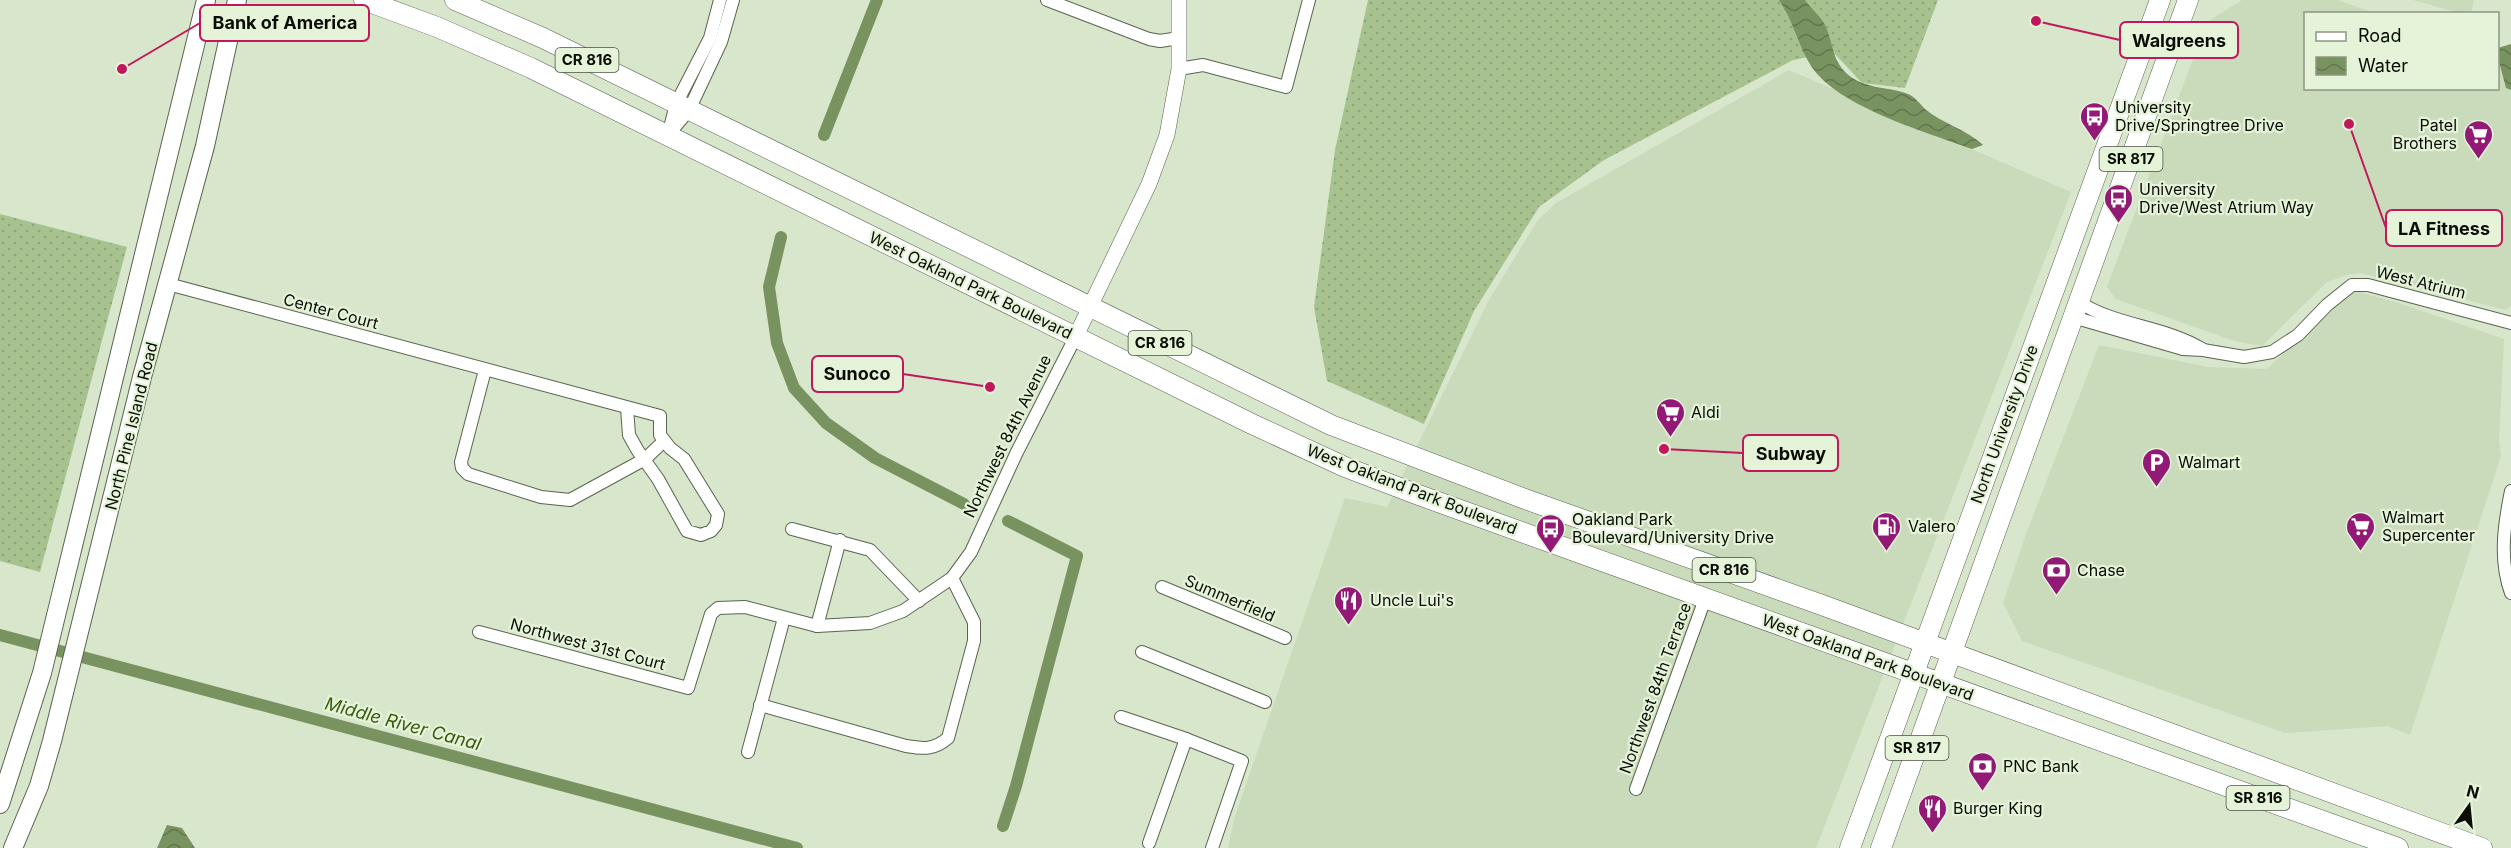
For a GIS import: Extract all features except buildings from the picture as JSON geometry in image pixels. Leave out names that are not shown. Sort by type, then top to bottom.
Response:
[{"type":"main road","name":"North Pine Island Road","points":[[0,804],[42,673],[206,0]]},
{"type":"main road","name":"North Pine Island Road","points":[[13,848],[39,786],[69,678],[142,377],[205,146],[237,0]]},
{"type":"main road","name":"West Oakland Park Boulevard","points":[[364,0],[484,46],[1273,434],[1345,467],[2398,848]]},
{"type":"main road","name":"West Oakland Park Boulevard","points":[[455,0],[543,38],[1090,309],[1286,404],[1375,443],[2482,848]]},
{"type":"main road","name":"North University Drive","points":[[1850,848],[1912,673],[2160,0]]},
{"type":"main road","name":"North University Drive","points":[[1881,848],[2188,0]]},
{"type":"main road","points":[[2072,242],[2064,289],[2065,300],[2076,309]]},
{"type":"main road","points":[[2049,303],[2055,329],[2056,363]]},
{"type":"main road","points":[[2303,814],[2314,805],[2344,798]]},
{"type":"street","points":[[683,107],[710,39],[720,0]]},
{"type":"street","points":[[668,135],[721,42],[733,0]]},
{"type":"street","points":[[1047,0],[1149,39],[1160,41],[1179,38]]},
{"type":"street","name":"Northwest 84th Avenue","points":[[688,688],[711,614],[718,608],[745,607],[817,626],[870,623],[903,611],[952,578],[971,552],[1016,454],[1090,309],[1149,184],[1174,105],[1179,69],[1179,0]]},
{"type":"street","points":[[1179,69],[1203,65],[1286,87],[1309,0]]},
{"type":"street","name":"Center Court","points":[[168,284],[660,416],[660,435],[684,459],[718,514],[716,525],[711,531],[701,535],[687,531],[629,435],[627,408]]},
{"type":"street","name":"West Atrium","points":[[2076,309],[2183,350],[2203,350],[2244,357],[2272,352],[2298,335],[2327,305],[2352,285],[2368,285],[2511,323]]},
{"type":"street","points":[[485,370],[461,462],[462,468],[468,474],[541,497],[570,501],[645,459],[664,441]]},
{"type":"street","points":[[2511,491],[2504,526],[2504,575],[2511,593]]},
{"type":"street","points":[[792,529],[840,540],[870,550],[919,601]]},
{"type":"street","points":[[817,626],[840,540]]},
{"type":"street","points":[[760,705],[906,746],[929,750],[940,746],[948,738],[974,641],[974,622],[952,578]]},
{"type":"street","name":"Summerfield","points":[[1162,587],[1285,638]]},
{"type":"street","name":"Northwest 84th Terrace","points":[[1636,789],[1705,599]]},
{"type":"street","points":[[748,752],[784,618]]},
{"type":"street","name":"Northwest 31st Court","points":[[479,632],[688,688]]},
{"type":"street","points":[[1142,652],[1265,702]]},
{"type":"street","points":[[1121,717],[1242,761],[1212,848]]},
{"type":"street","points":[[1149,843],[1186,740]]},
{"type":"shaded area","points":[[1368,0],[1938,0],[1905,88],[1862,83],[1833,52],[1793,60],[1604,160],[1539,207],[1474,311],[1424,424],[1327,381],[1314,307],[1335,150]]},
{"type":"shaded area","points":[[2242,0],[2338,0],[2371,12],[2304,12],[2304,90],[2499,90],[2500,61],[2506,88],[2511,90],[2511,306],[2506,310],[2360,273],[2347,275],[2327,282],[2262,346],[2234,341],[2116,299],[2107,287],[2207,22]]},
{"type":"shaded area","points":[[2413,0],[2474,0],[2471,12],[2456,12]]},
{"type":"shaded area","points":[[1789,70],[2071,192],[1816,848],[1228,848],[1234,819],[1345,498],[1387,507],[1489,300],[1537,221],[1556,203]]},
{"type":"shaded area","points":[[0,214],[127,247],[40,572],[0,561]]},
{"type":"shaded area","points":[[2359,292],[2399,303],[2504,339],[2499,440],[2501,456],[2410,735],[2388,726],[2285,733],[2022,641],[2003,603],[2026,534],[2099,345],[2208,367],[2267,369],[2345,295]]},
{"type":"water","points":[[1779,0],[1805,0],[1823,21],[1836,59],[1851,77],[1865,84],[1910,95],[1932,114],[1983,145],[1972,149],[1931,135],[1862,106],[1841,94],[1824,81],[1811,66]]},
{"type":"water","points":[[2511,44],[2511,90],[2506,88],[2499,62],[2499,48]]},
{"type":"water","points":[[167,825],[182,828],[195,848],[157,848]]},
{"type":"waterway","points":[[824,135],[877,0]]},
{"type":"waterway","points":[[781,237],[769,287],[777,343],[794,388],[826,423],[875,458],[964,504]]},
{"type":"waterway","points":[[1003,826],[1016,786],[1077,556],[1008,521]]},
{"type":"waterway","name":"Middle River Canal","points":[[0,635],[797,848]]},
{"type":"place","name":"Walgreens","points":[[2036,21]]},
{"type":"place","name":"Bank of America","points":[[122,69]]},
{"type":"place","name":"LA Fitness","points":[[2349,124]]},
{"type":"place","name":"University Drive/Springtree Drive","points":[[2094,142]]},
{"type":"place","name":"Patel Brothers","points":[[2478,160]]},
{"type":"place","name":"University Drive/West Atrium Way","points":[[2118,224]]},
{"type":"place","name":"Sunoco","points":[[990,387]]},
{"type":"place","name":"Aldi","points":[[1670,438]]},
{"type":"place","name":"Subway","points":[[1664,449]]},
{"type":"place","name":"Walmart","points":[[2157,488]]},
{"type":"place","name":"Valero","points":[[1887,552]]},
{"type":"place","name":"Walmart Supercenter","points":[[2361,552]]},
{"type":"place","name":"Oakland Park Boulevard/University Drive","points":[[1551,554]]},
{"type":"place","name":"Chase","points":[[2056,596]]},
{"type":"place","name":"Uncle Lui's","points":[[1349,626]]},
{"type":"place","name":"PNC Bank","points":[[1982,792]]},
{"type":"place","name":"Burger King","points":[[1932,834]]}]
